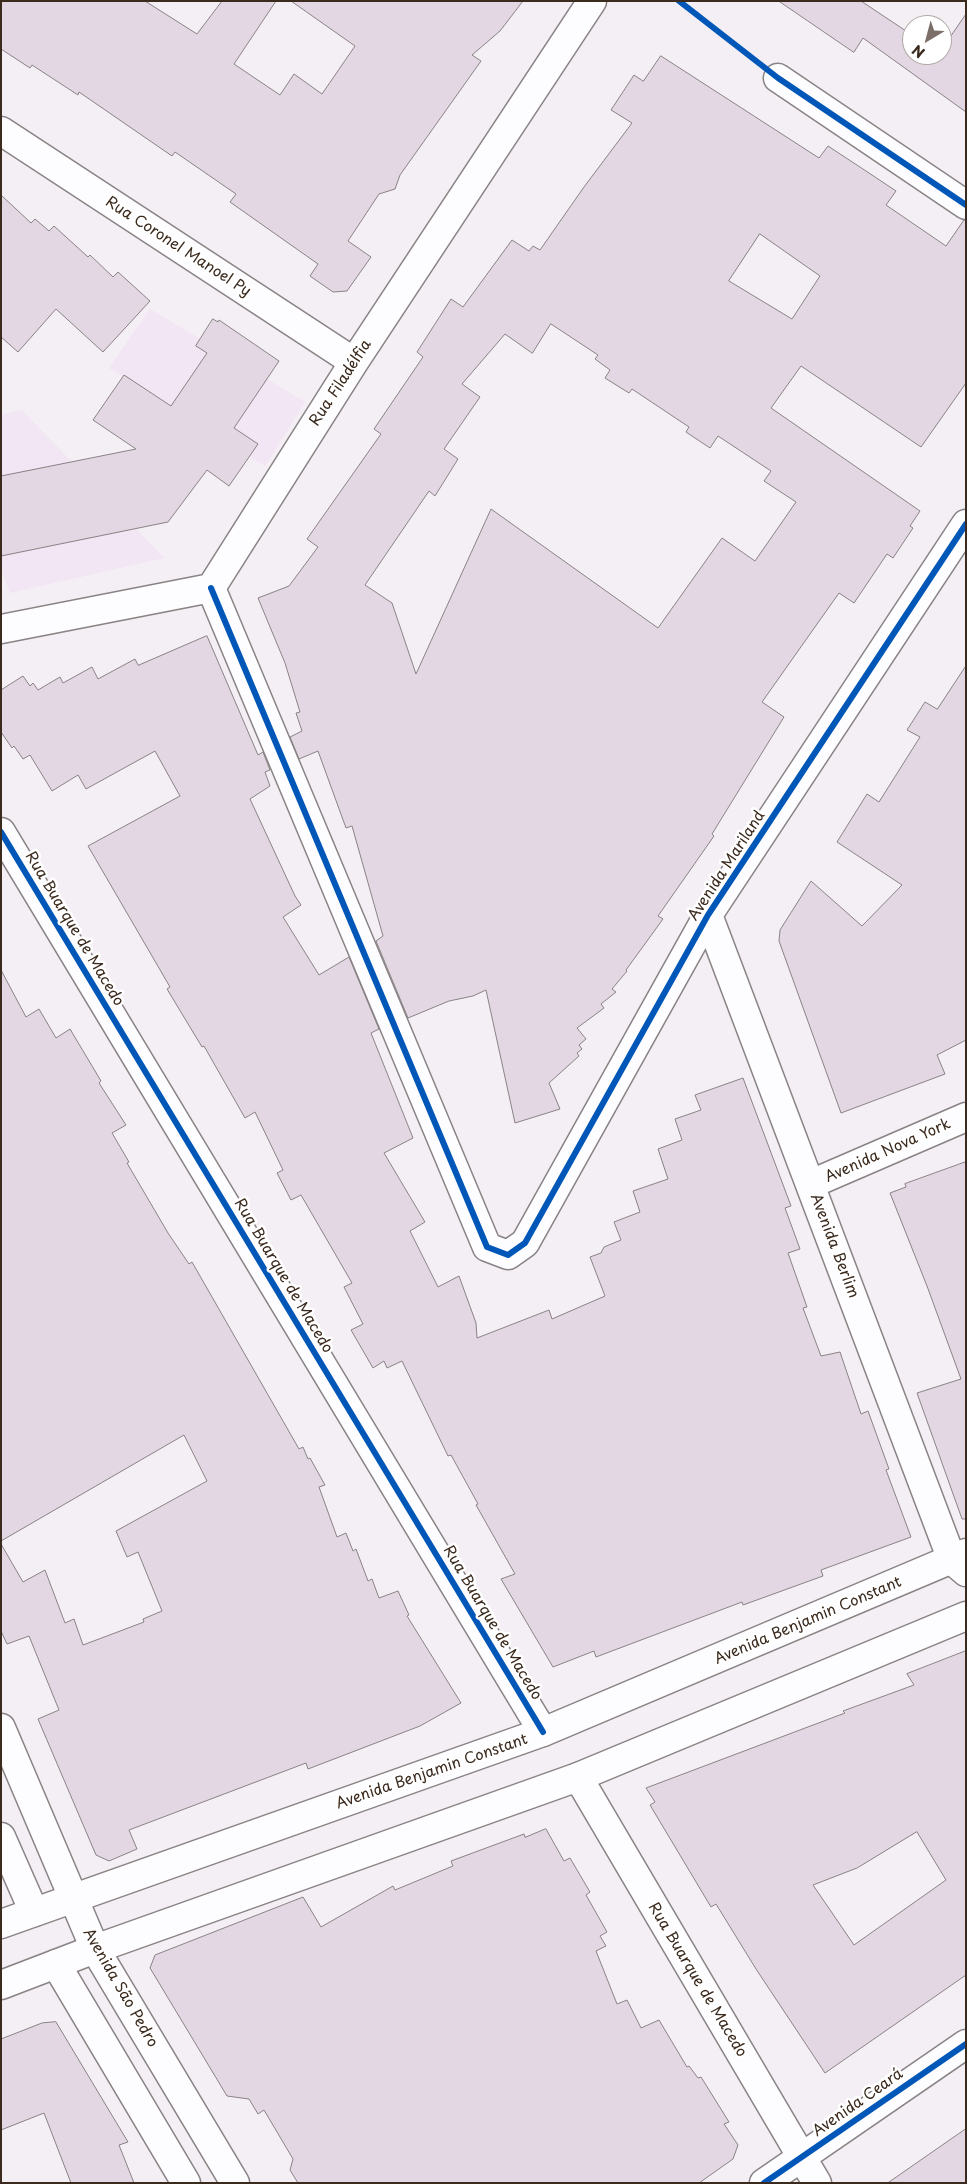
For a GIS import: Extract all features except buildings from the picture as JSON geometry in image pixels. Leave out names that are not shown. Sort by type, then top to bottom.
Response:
[{"type":"street","name":"Rua Filadélfia","points":[[211,588],[354,362],[592,1]]},
{"type":"street","points":[[778,78],[966,206]]},
{"type":"street","name":"Rua Coronel Manoel Py","points":[[1,131],[354,362]]},
{"type":"street","name":"Avenida Mariland","points":[[211,588],[487,1247],[508,1255],[525,1243],[708,915],[966,524]]},
{"type":"street","points":[[1,629],[211,588]]},
{"type":"street","name":"Rua Buarque de Macedo","points":[[1,832],[543,1732]]},
{"type":"street","name":"Avenida Berlim","points":[[708,915],[811,1184],[961,1562]]},
{"type":"street","name":"Avenida Nova York","points":[[811,1184],[966,1117]]},
{"type":"street","name":"Avenida Benjamin Constant","points":[[1,1924],[543,1732],[961,1562]]},
{"type":"street","points":[[1,1985],[95,1949],[578,1777],[966,1616]]},
{"type":"street","name":"Avenida São Pedro","points":[[1,1728],[95,1949],[235,2183]]},
{"type":"street","name":"Rua Buarque de Macedo","points":[[578,1777],[817,2183]]},
{"type":"street","points":[[1,1837],[34,1912]]},
{"type":"street","points":[[56,1964],[186,2183]]},
{"type":"street","name":"Avenida Ceará","points":[[764,2183],[966,2044]]},
{"type":"shaded area","points":[[150,309],[305,402],[265,466],[109,368]]},
{"type":"shaded area","points":[[22,410],[164,558],[10,593],[1,569],[1,415]]},
{"type":"cycle path","points":[[679,1],[778,78],[966,205]]},
{"type":"cycle path","points":[[211,588],[487,1247],[508,1255],[525,1243],[708,915],[966,524]]},
{"type":"cycle path","points":[[1,832],[543,1732]]},
{"type":"cycle path","points":[[764,2183],[966,2044]]}]
